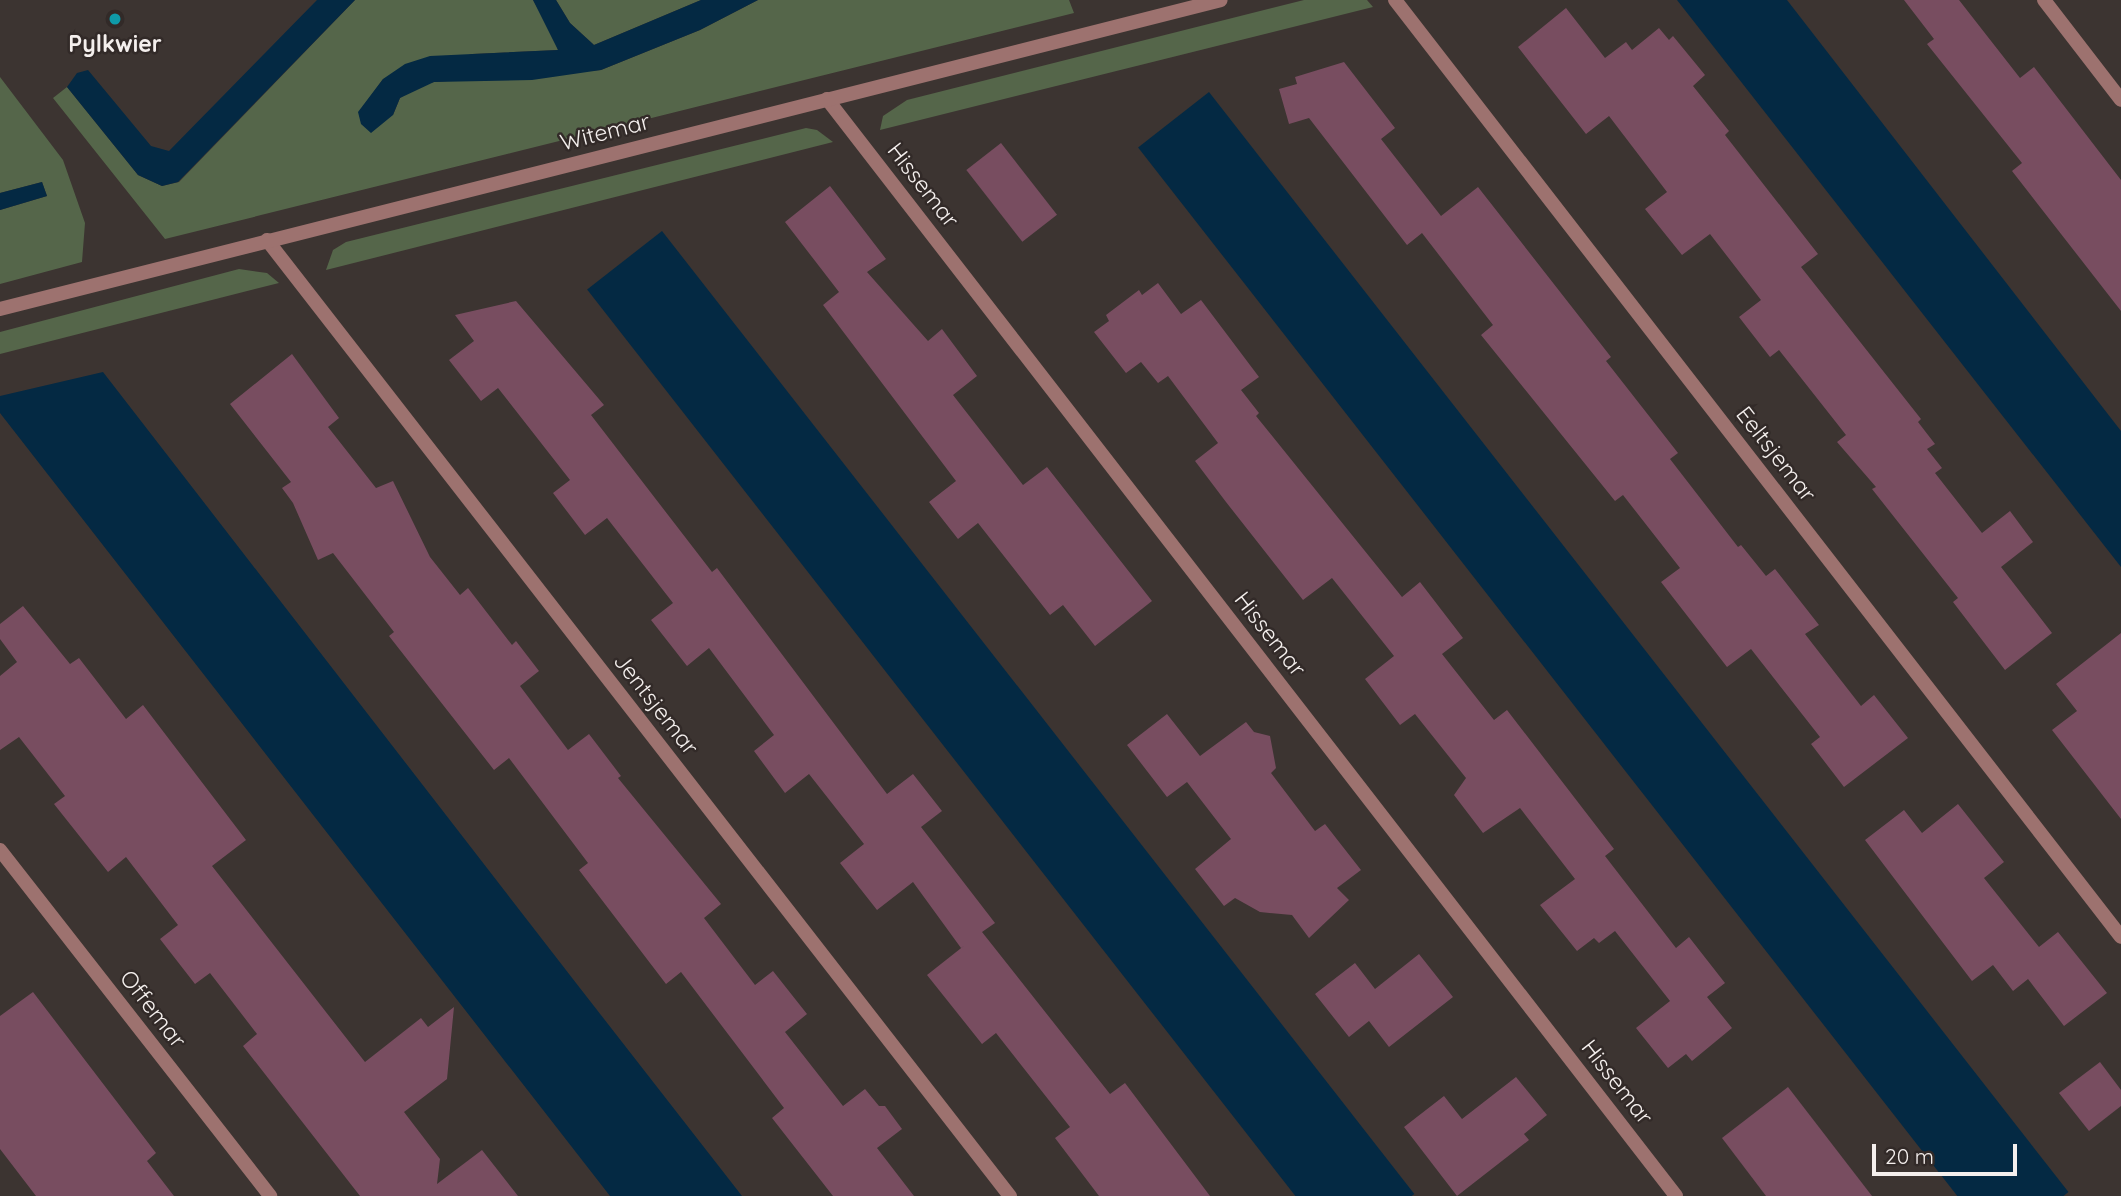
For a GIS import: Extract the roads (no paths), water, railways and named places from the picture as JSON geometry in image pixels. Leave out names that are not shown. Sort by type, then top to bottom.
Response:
[{"type":"street","name":"Witemar","points":[[0,309],[1221,0]]},
{"type":"street","name":"Eeltsjemar","points":[[1395,0],[2121,937]]},
{"type":"street","points":[[2044,0],[2121,100]]},
{"type":"street","name":"Hissemar","points":[[827,99],[1676,1196]]},
{"type":"street","name":"Jentsjemar","points":[[267,240],[1010,1196]]},
{"type":"street","name":"Offemar","points":[[0,850],[270,1196]]},
{"type":"water","points":[[317,0],[355,0],[178,182],[162,186],[138,175],[67,87],[77,73],[88,70],[151,146],[169,151]]},
{"type":"water","points":[[533,0],[556,0],[570,23],[594,45],[701,0],[758,0],[700,30],[601,70],[532,80],[434,82],[400,98],[393,115],[371,133],[361,124],[358,112],[383,79],[405,64],[430,56],[558,50]]},
{"type":"water","points":[[1677,0],[1787,0],[2121,431],[2121,567]]},
{"type":"water","points":[[1209,92],[2068,1192],[2063,1196],[1957,1196],[1138,147]]},
{"type":"water","points":[[42,182],[47,196],[0,210],[0,193]]},
{"type":"water","points":[[662,231],[1414,1194],[1295,1196],[587,289]]},
{"type":"water","points":[[103,372],[742,1196],[610,1196],[0,413],[0,396]]},
{"type":"place","name":"Pylkwier","points":[[115,19]]}]
